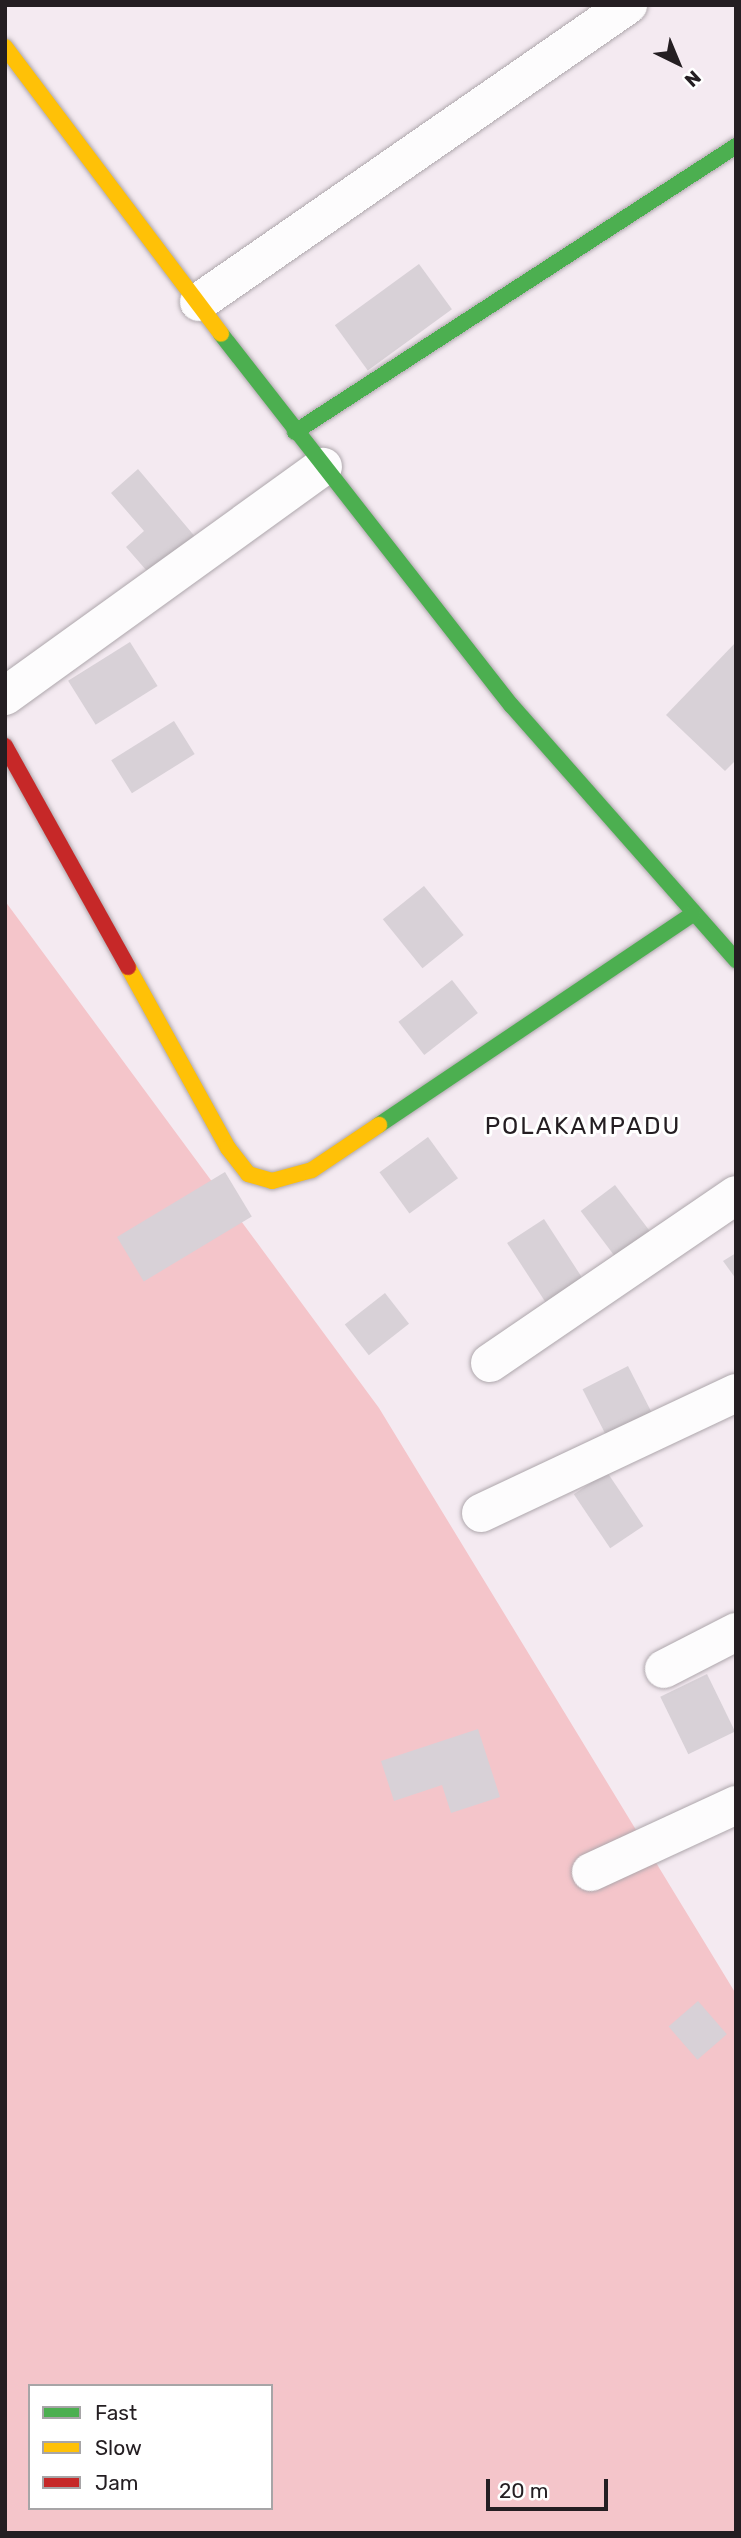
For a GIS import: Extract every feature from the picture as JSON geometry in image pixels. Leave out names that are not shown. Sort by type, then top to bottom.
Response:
[{"type":"street","points":[[199,302],[628,5]]},
{"type":"street","points":[[5,47],[295,432],[512,706],[736,960]]},
{"type":"street","points":[[295,432],[736,146]]},
{"type":"street","points":[[5,696],[323,467]]},
{"type":"street","points":[[5,746],[228,1148],[248,1174],[272,1181],[312,1170],[693,914]]},
{"type":"street","points":[[490,1363],[736,1195]]},
{"type":"street","points":[[481,1513],[736,1393]]},
{"type":"street","points":[[664,1669],[736,1632]]},
{"type":"street","points":[[591,1872],[736,1805]]},
{"type":"shaded area","points":[[5,901],[379,1408],[736,1994],[736,2533],[5,2533]]},
{"type":"building","points":[[419,264],[452,309],[368,370],[335,325]]},
{"type":"building","points":[[138,469],[197,539],[153,578],[126,547],[144,531],[111,493]]},
{"type":"building","points":[[130,642],[158,686],[96,725],[68,681]]},
{"type":"building","points":[[736,642],[736,760],[725,771],[666,715]]},
{"type":"building","points":[[174,721],[195,754],[132,793],[111,760]]},
{"type":"building","points":[[424,886],[464,935],[422,968],[383,919]]},
{"type":"building","points":[[452,980],[478,1013],[424,1055],[398,1022]]},
{"type":"building","points":[[428,1137],[458,1178],[409,1214],[379,1172]]},
{"type":"building","points":[[225,1172],[252,1217],[144,1281],[117,1237]]},
{"type":"building","points":[[615,1185],[653,1235],[619,1261],[581,1211]]},
{"type":"building","points":[[544,1219],[586,1284],[550,1308],[507,1243]]},
{"type":"building","points":[[736,1253],[736,1279],[723,1261]]},
{"type":"building","points":[[385,1293],[409,1324],[369,1355],[345,1324]]},
{"type":"building","points":[[628,1366],[653,1416],[608,1439],[583,1389]]},
{"type":"building","points":[[607,1472],[643,1526],[610,1548],[574,1494]]},
{"type":"building","points":[[707,1674],[735,1732],[688,1754],[660,1697]]},
{"type":"building","points":[[478,1729],[500,1797],[451,1813],[442,1785],[394,1801],[381,1761]]},
{"type":"building","points":[[698,2001],[727,2034],[697,2060],[669,2027]]},
{"type":"traffic: fast","points":[[295,432],[736,146]]},
{"type":"traffic: fast","points":[[221,334],[512,706],[736,960]]},
{"type":"traffic: fast","points":[[379,1125],[693,914]]},
{"type":"traffic: slow","points":[[5,47],[221,334]]},
{"type":"traffic: slow","points":[[128,967],[228,1148],[248,1174],[272,1181],[312,1170],[379,1125]]},
{"type":"traffic: jam","points":[[5,746],[128,967]]},
{"type":"district","name":"POLAKAMPADU","points":[[583,1127]]}]
